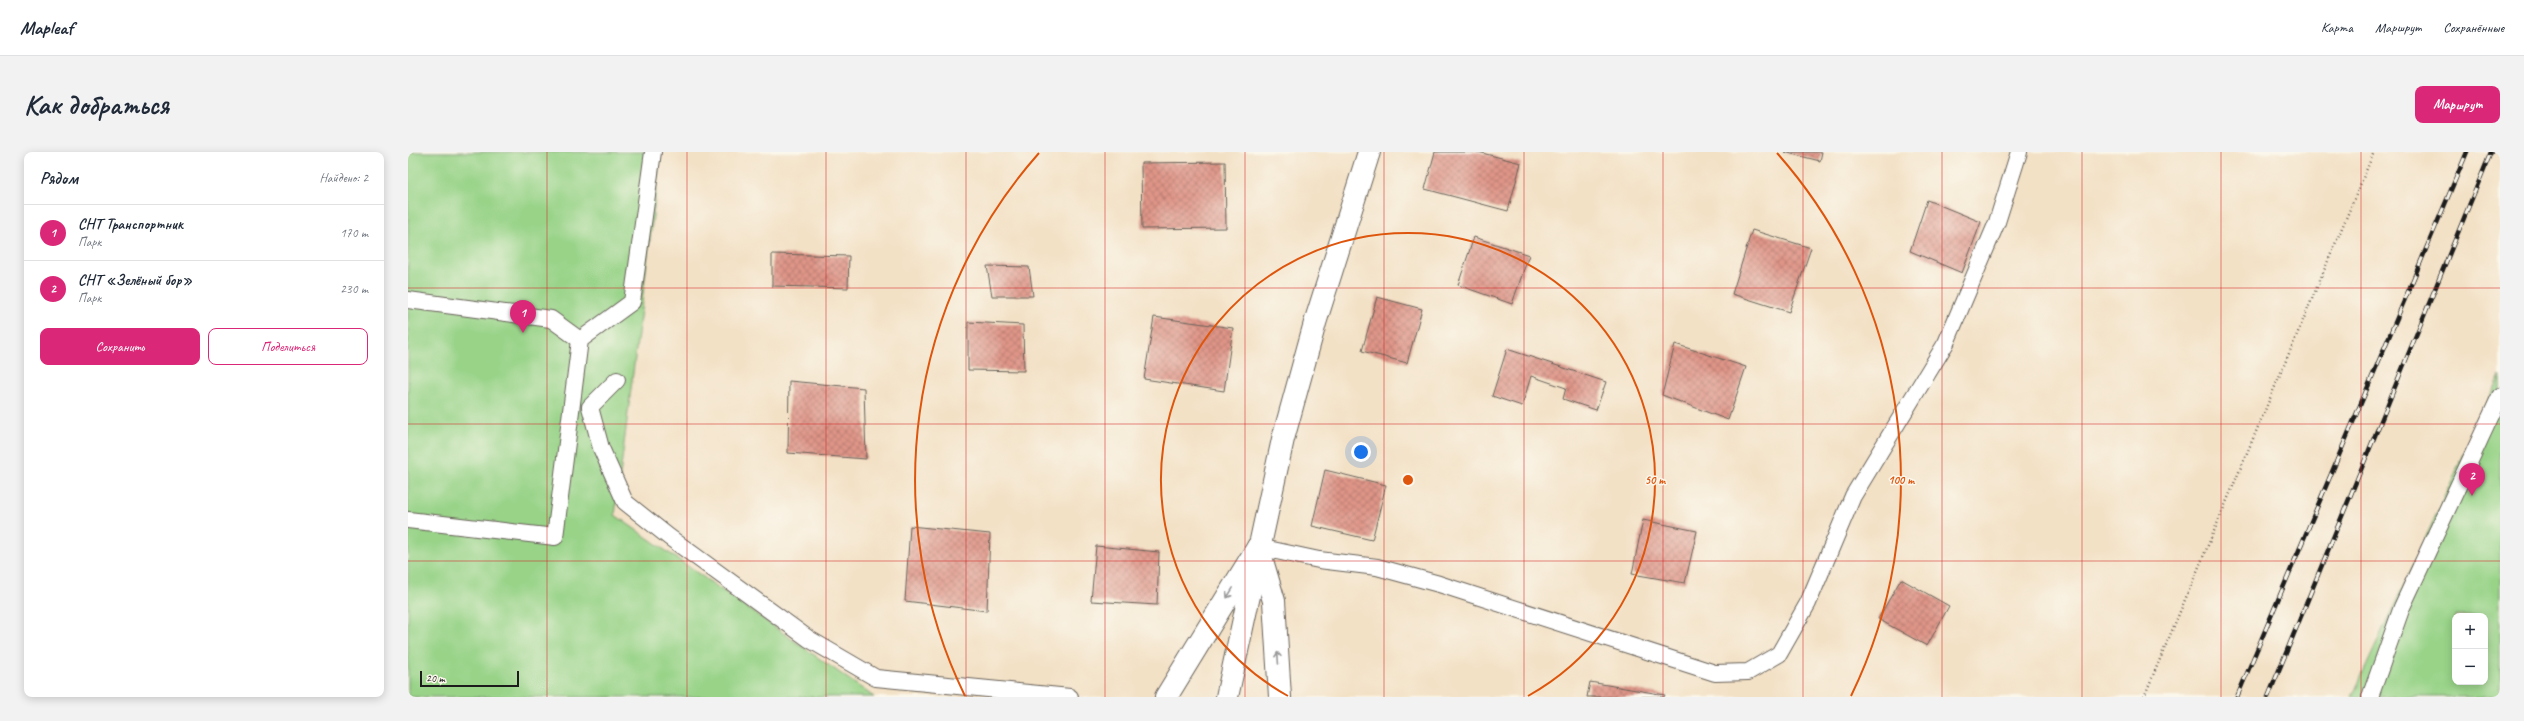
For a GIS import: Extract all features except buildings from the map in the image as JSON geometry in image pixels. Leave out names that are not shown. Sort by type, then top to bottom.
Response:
[{"type":"main road","points":[[1227,697],[1258,547],[1283,439],[1315,323],[1369,152]]},
{"type":"main road","points":[[1166,697],[1258,547]]},
{"type":"main road","points":[[1258,547],[1274,601],[1280,697]]},
{"type":"lane","points":[[408,520],[555,537],[580,340],[632,302],[653,152]]},
{"type":"lane","points":[[1258,547],[1319,560],[1377,567],[1439,584],[1716,673],[1748,672],[1779,654],[1808,603],[1853,496],[1946,343],[1997,222],[2019,152]]},
{"type":"lane","points":[[408,300],[551,319],[580,340]]},
{"type":"lane","points":[[617,380],[590,406],[601,448],[625,502],[669,537],[809,639],[876,678],[1070,697]]},
{"type":"lane","points":[[2370,697],[2402,607],[2500,396]]},
{"type":"path","points":[[2144,697],[2374,152]]},
{"type":"green space","points":[[408,152],[661,152],[615,515],[874,697],[408,697]]},
{"type":"green space","points":[[2500,376],[2500,697],[2352,697]]},
{"type":"railway","points":[[2237,697],[2467,152]]},
{"type":"railway","points":[[2268,697],[2491,152]]},
{"type":"place","name":"СНТ Транспортник","points":[[523,333]]},
{"type":"place","name":"СНТ «Зелёный бор»","points":[[2472,496]]}]
